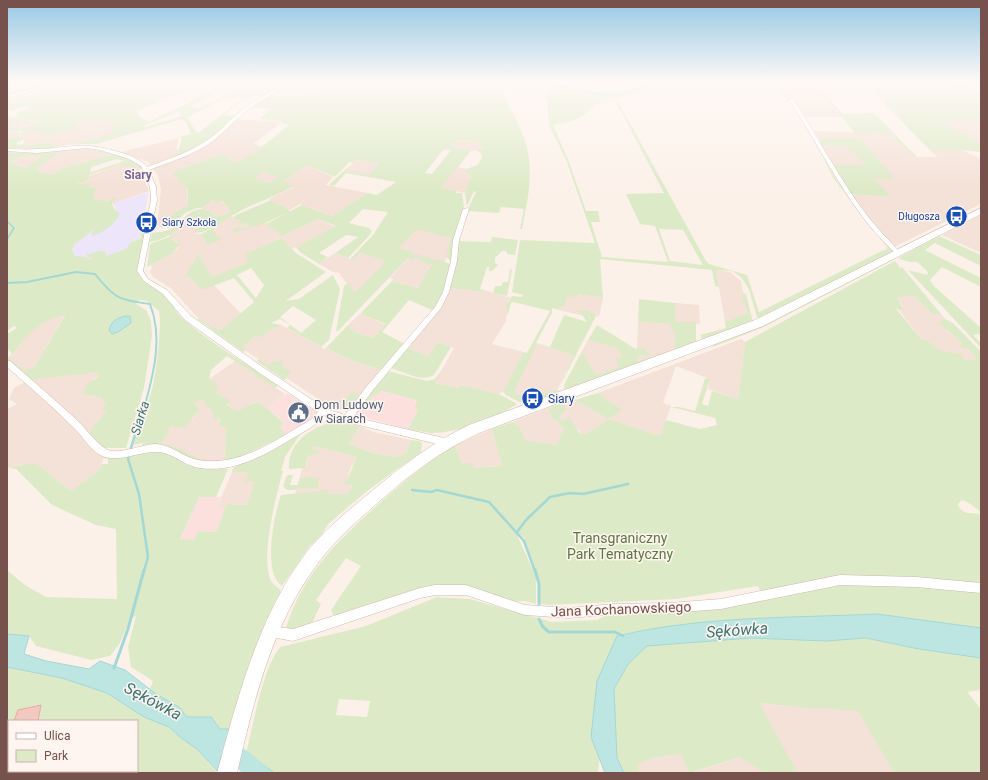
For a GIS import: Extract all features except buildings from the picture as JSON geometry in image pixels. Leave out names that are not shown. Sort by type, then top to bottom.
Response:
[{"type":"main road","points":[[227,773],[249,690],[270,632],[298,579],[333,535],[354,514],[409,468],[443,444],[474,429],[759,323],[981,211]]},
{"type":"street","points":[[146,169],[188,153],[211,140],[235,117]]},
{"type":"street","points":[[803,117],[849,195],[898,253]]},
{"type":"street","points":[[7,150],[94,148],[131,158],[146,169],[153,187],[154,200],[140,270],[146,280],[165,292],[188,318],[261,370],[323,411],[347,419],[440,441],[443,444]]},
{"type":"street","points":[[347,419],[370,388],[438,308],[446,292],[454,261],[456,240],[466,209]]},
{"type":"street","points":[[7,364],[69,418],[104,453],[114,455],[146,448],[169,451],[195,464],[226,466],[242,462],[310,424],[323,411]]},
{"type":"street","name":"Jana Kochanowskiego","points":[[270,632],[293,635],[420,593],[435,590],[466,590],[525,610],[568,614],[614,609],[721,604],[840,580],[916,582],[981,588]]},
{"type":"shaded area","points":[[113,118],[114,134],[73,144],[56,147],[49,141],[25,147],[23,142],[26,140],[24,140],[23,137],[26,134],[7,139],[7,131],[12,130],[14,133],[31,130],[32,133],[43,130],[43,135],[71,131],[78,122]]},
{"type":"shaded area","points":[[41,119],[41,123],[20,128],[9,128],[10,123]]},
{"type":"shaded area","points":[[232,119],[282,122],[253,144],[261,149],[242,160],[235,163],[223,154],[174,172],[180,182],[187,182],[188,205],[174,213],[157,227],[161,189],[158,176],[148,162],[121,152],[179,138],[176,149],[179,149],[179,156],[210,139]]},
{"type":"shaded area","points":[[937,120],[980,120],[981,144]]},
{"type":"shaded area","points":[[814,131],[891,134],[913,157],[937,157],[930,150],[962,150],[981,159],[981,204],[894,247],[849,194],[891,197],[873,179],[894,179],[859,138],[819,138]]},
{"type":"shaded area","points":[[479,139],[484,150],[482,151],[453,149],[450,146],[452,143],[463,140],[478,142]]},
{"type":"shaded area","points":[[822,145],[839,146],[853,151],[865,165],[832,165]]},
{"type":"shaded area","points":[[86,149],[110,155],[60,169],[52,175],[38,171],[36,168],[61,151]]},
{"type":"shaded area","points":[[42,156],[27,168],[12,164],[15,157]]},
{"type":"shaded area","points":[[356,160],[379,163],[369,175],[345,171]]},
{"type":"shaded area","points":[[120,165],[132,167],[136,165],[140,169],[149,191],[113,204],[110,199],[106,202],[103,200],[94,202],[92,201],[95,192],[99,189],[89,187],[92,181],[80,185],[77,182],[82,181],[89,176]]},
{"type":"shaded area","points":[[307,165],[333,177],[326,185],[367,193],[332,216],[300,204],[288,211],[288,209],[269,199],[294,187],[283,181]]},
{"type":"shaded area","points":[[457,167],[467,169],[466,172],[472,177],[465,193],[441,188]]},
{"type":"shaded area","points":[[263,172],[280,177],[270,183],[253,179]]},
{"type":"shaded area","points":[[149,192],[142,226],[139,229],[142,229],[140,239],[131,242],[127,249],[93,261],[86,257],[75,257],[72,250],[75,244],[82,237],[97,227],[92,234],[97,234],[114,222],[117,211],[113,204]]},
{"type":"shaded area","points":[[213,200],[221,201],[231,212],[217,217],[213,213],[200,210]]},
{"type":"shaded area","points":[[981,215],[981,253],[942,235]]},
{"type":"shaded area","points":[[232,216],[240,221],[240,225],[246,223],[249,226],[227,235],[264,222],[282,236],[318,219],[336,227],[292,249],[280,238],[246,254],[249,262],[212,278],[198,254],[185,280],[190,277],[213,284],[241,314],[221,330],[211,326],[195,315],[172,289],[153,277],[150,271],[152,269],[151,265],[172,254],[179,247],[178,242],[171,239],[174,237],[168,236],[183,222],[189,218],[201,220],[199,225],[201,225],[195,234],[201,234],[207,245],[216,236],[211,231],[217,228],[216,225]]},
{"type":"shaded area","points":[[419,228],[451,238],[445,262],[435,260],[418,288],[392,281],[393,279],[390,278],[413,253],[397,248]]},
{"type":"shaded area","points":[[335,253],[352,260],[360,253],[387,261],[355,293],[340,273],[333,272],[319,264]]},
{"type":"shaded area","points":[[716,270],[730,272],[741,281],[747,313],[725,322]]},
{"type":"shaded area","points":[[449,288],[483,292],[484,290],[511,298],[508,301],[506,321],[492,344],[523,353],[504,391],[499,394],[460,385],[458,388],[435,383],[454,348],[438,342],[428,356],[408,348],[434,316]]},
{"type":"shaded area","points":[[577,294],[603,298],[599,317],[585,311],[575,312],[582,313],[584,316],[559,310],[560,308],[564,307],[568,296]]},
{"type":"shaded area","points":[[914,296],[932,314],[941,314],[946,319],[943,318],[947,331],[962,343],[963,348],[967,348],[977,359],[965,360],[952,353],[940,351],[926,340],[921,339],[899,310],[903,311],[903,306],[897,297]]},
{"type":"shaded area","points":[[675,303],[699,305],[700,324],[675,321]]},
{"type":"shaded area","points":[[65,314],[35,366],[24,372],[10,359],[29,332],[40,323]]},
{"type":"shaded area","points":[[360,314],[387,324],[373,338],[354,332],[348,325]]},
{"type":"shaded area","points":[[638,322],[670,324],[675,331],[674,349],[638,361],[637,355],[643,356],[649,351],[637,348]]},
{"type":"shaded area","points":[[281,325],[324,349],[326,348],[348,359],[381,370],[350,412],[327,405],[242,348],[255,336],[260,338],[269,331]]},
{"type":"shaded area","points":[[741,339],[745,342],[738,399],[708,389],[710,379],[676,366],[663,403],[671,406],[661,434],[656,435],[609,419],[586,434],[580,434],[579,430],[561,420],[559,416],[566,409],[562,403],[575,400],[608,419],[618,408],[598,393]]},
{"type":"shaded area","points":[[588,340],[617,348],[622,357],[620,358],[622,366],[596,375],[584,354],[581,353]]},
{"type":"shaded area","points":[[536,344],[573,355],[557,391],[524,396],[516,394],[515,390]]},
{"type":"shaded area","points":[[235,361],[285,394],[267,408],[257,402],[250,404],[240,412],[235,411],[227,404],[230,401],[215,392],[208,380]]},
{"type":"shaded area","points":[[98,372],[99,376],[94,378],[83,394],[101,398],[106,404],[106,411],[88,433],[83,436],[104,456],[100,469],[71,491],[37,464],[31,463],[7,468],[7,409],[17,404],[9,399],[14,388],[31,379]]},
{"type":"shaded area","points":[[382,391],[417,401],[418,410],[408,429],[354,415],[358,410],[366,407],[372,397]]},
{"type":"shaded area","points":[[287,393],[321,414],[286,436],[280,426],[284,422],[267,408]]},
{"type":"shaded area","points":[[203,400],[207,407],[210,407],[215,420],[218,418],[221,422],[218,424],[221,428],[224,426],[226,428],[225,460],[213,462],[202,460],[161,443],[166,437],[167,429],[169,427],[176,426],[183,428],[193,419],[200,409],[194,403]]},
{"type":"shaded area","points":[[548,408],[552,418],[564,428],[558,445],[525,440],[520,427],[512,422]]},
{"type":"shaded area","points":[[360,426],[373,432],[411,440],[406,454],[397,457],[373,453],[348,444]]},
{"type":"shaded area","points":[[492,429],[502,466],[474,468],[462,464],[455,445]]},
{"type":"shaded area","points":[[312,446],[358,457],[350,469],[347,480],[352,484],[352,487],[347,494],[328,494],[328,491],[295,494],[302,469],[307,466],[307,456],[319,451],[312,448]]},
{"type":"shaded area","points":[[232,472],[249,473],[256,482],[247,505],[227,504],[224,512],[218,505]]},
{"type":"shaded area","points":[[199,496],[221,497],[218,505],[224,512],[216,532],[198,531],[194,540],[180,540]]},
{"type":"shaded area","points":[[758,703],[813,709],[825,708],[858,710],[894,773],[798,773]]},
{"type":"shaded area","points":[[680,754],[690,773],[638,773],[636,764],[654,758]]},
{"type":"shaded area","points":[[741,757],[764,773],[692,773]]},
{"type":"green space","points":[[141,117],[149,122],[158,117],[164,117],[143,126],[145,127],[178,117],[187,117],[198,133],[218,117],[234,117],[210,139],[179,156],[182,138],[179,137],[191,134],[186,122],[182,119],[96,144],[74,144],[113,134],[113,119],[78,122],[74,130],[43,136],[43,131],[31,133],[31,130],[16,133],[23,131],[13,132],[12,130],[16,129],[7,131],[7,118]],"holes":[[[37,119],[41,120],[40,123],[19,129],[19,127],[10,128],[11,123]]]},
{"type":"green space","points":[[261,117],[515,117],[524,138],[530,172],[522,229],[520,229],[524,209],[501,207],[499,213],[467,211],[476,192],[474,191],[467,206],[466,190],[472,177],[466,172],[467,169],[477,165],[482,158],[482,154],[478,152],[478,150],[484,150],[483,146],[479,144],[481,139],[479,142],[463,140],[452,143],[451,146],[455,147],[454,149],[472,150],[441,188],[456,191],[456,193],[462,193],[464,207],[452,262],[446,257],[451,238],[418,229],[398,248],[414,252],[411,256],[415,254],[433,259],[434,261],[435,259],[451,264],[448,280],[434,311],[410,338],[432,310],[409,300],[382,332],[405,344],[381,370],[348,359],[326,348],[348,325],[354,332],[373,338],[386,324],[360,314],[392,281],[418,288],[433,262],[428,265],[424,262],[421,263],[420,258],[411,259],[409,257],[338,331],[336,331],[344,286],[347,283],[355,292],[386,261],[360,253],[352,260],[350,259],[373,235],[388,212],[363,209],[349,223],[369,228],[372,231],[369,236],[348,258],[335,253],[358,237],[346,235],[319,253],[328,257],[319,264],[300,252],[296,247],[336,226],[318,219],[282,236],[266,224],[302,205],[332,216],[367,193],[377,195],[396,182],[346,173],[334,186],[329,185],[348,167],[346,171],[369,175],[379,163],[356,160],[353,163],[349,162],[335,177],[307,165],[283,181],[294,186],[240,211],[207,231],[195,233],[200,225],[200,220],[189,218],[173,233],[162,239],[150,242],[152,233],[166,231],[194,210],[201,209],[208,211],[217,217],[231,212],[222,201],[217,202],[213,200],[202,208],[197,208],[185,213],[169,228],[159,227],[174,213],[188,205],[188,189],[184,187],[186,183],[178,184],[180,182],[173,172],[223,154],[235,163],[261,149],[253,144],[262,147],[289,125],[281,123],[282,121],[259,119]],"holes":[[[443,150],[451,150],[432,174],[425,173]],[[263,172],[279,177],[270,183],[254,179]]]},
{"type":"green space","points":[[549,117],[580,117],[553,125],[569,162],[586,211],[598,211],[600,222],[591,222],[602,257],[668,262],[655,226],[640,224],[626,194],[664,193],[624,117],[627,117],[706,261],[709,264],[747,275],[759,312],[888,248],[833,178],[818,146],[801,117],[803,117],[830,169],[844,191],[893,251],[759,319],[757,317],[749,290],[742,278],[732,271],[716,270],[719,287],[715,286],[712,270],[600,259],[603,298],[577,294],[577,297],[568,296],[564,307],[560,308],[559,310],[552,308],[552,313],[536,343],[550,347],[564,315],[587,322],[582,315],[583,314],[574,311],[589,311],[596,316],[560,386],[573,355],[537,344],[515,390],[516,394],[524,396],[557,390],[559,394],[539,399],[535,396],[521,403],[503,392],[523,353],[492,344],[527,353],[550,311],[513,302],[511,303],[508,315],[507,306],[512,296],[522,297],[523,295],[512,292],[520,240],[595,243],[567,162],[549,125]],"holes":[[[659,229],[683,230],[703,265],[670,261]]]},
{"type":"green space","points":[[842,117],[878,117],[917,157],[913,157],[891,134],[855,133]]},
{"type":"green space","points":[[898,117],[981,117],[981,122],[938,120],[981,144],[981,152],[962,150],[930,150]]},
{"type":"green space","points":[[26,134],[23,137],[24,140],[17,142],[17,145],[24,144],[25,147],[49,141],[56,147],[63,147],[37,149],[7,148],[7,139]]},
{"type":"green space","points":[[819,138],[859,138],[862,140],[895,179],[874,179],[891,197],[849,194],[832,165],[865,165],[851,151],[841,147],[822,145]]},
{"type":"green space","points":[[77,148],[85,149],[61,151],[37,168],[38,171],[52,175],[60,169],[110,155],[87,149],[121,156],[137,163],[143,168],[140,169],[136,165],[137,168],[120,165],[89,175],[89,178],[84,182],[77,182],[80,185],[93,181],[89,187],[99,189],[95,192],[93,201],[103,200],[106,202],[115,197],[117,199],[112,201],[113,205],[120,213],[113,224],[106,230],[93,236],[91,234],[96,228],[75,244],[72,250],[75,256],[86,257],[93,261],[86,255],[102,250],[103,252],[105,251],[106,256],[126,249],[131,242],[140,239],[141,233],[145,234],[138,271],[142,279],[167,297],[180,316],[194,328],[229,354],[278,385],[275,388],[227,356],[211,370],[209,380],[215,382],[218,389],[215,392],[231,401],[227,405],[238,411],[257,402],[267,408],[284,423],[280,426],[286,435],[236,459],[221,463],[225,460],[226,428],[224,426],[221,428],[218,424],[221,422],[219,418],[215,420],[210,407],[207,407],[203,400],[194,403],[200,409],[185,428],[173,426],[167,429],[169,433],[161,443],[178,448],[212,464],[143,447],[142,443],[134,445],[149,400],[157,364],[160,318],[159,311],[147,301],[139,300],[136,304],[146,310],[151,321],[152,336],[144,388],[126,448],[103,448],[88,433],[106,411],[102,409],[106,404],[101,398],[83,394],[87,384],[99,376],[98,372],[30,380],[7,359],[12,354],[7,348],[7,334],[17,328],[14,326],[7,331],[7,152],[31,153]],"holes":[[[42,156],[26,168],[12,164],[15,157]],[[117,159],[125,161],[91,172],[90,170],[92,167]],[[65,315],[35,366],[25,371],[10,359],[21,343],[39,325]]]},
{"type":"green space","points":[[271,200],[288,209],[288,211],[291,211],[265,223],[227,235],[233,233],[235,228],[239,227],[241,229],[249,226],[246,223],[240,225],[240,221],[233,218],[236,215]]},
{"type":"green space","points":[[217,226],[212,231],[215,232],[216,236],[221,238],[220,240],[207,245],[201,234]]},
{"type":"green space","points":[[172,236],[174,237],[171,239],[180,244],[172,254],[147,267],[150,244]]},
{"type":"green space","points":[[939,236],[981,255],[981,266],[935,243],[925,250],[981,278],[981,287],[942,267],[930,280],[934,286],[981,328],[981,336],[979,334],[973,335],[981,343],[981,348],[908,270],[927,275],[928,272],[917,262],[899,259],[900,257]]},
{"type":"green space","points":[[492,237],[518,240],[515,255],[507,254],[507,251],[502,251],[495,258],[495,263],[498,265],[492,271],[489,271],[489,267],[487,267],[480,289],[484,290],[483,292],[449,288],[457,241],[491,242]]},
{"type":"green space","points":[[281,238],[296,253],[326,272],[286,301],[299,299],[333,275],[340,289],[329,340],[321,347],[287,328],[290,325],[280,319],[271,323],[281,325],[280,326],[269,331],[260,338],[255,336],[243,347],[246,350],[243,352],[197,319],[199,318],[211,326],[221,330],[254,302],[234,278],[202,290],[190,277],[184,279],[198,254],[212,277],[249,262],[245,254]],"holes":[[[251,268],[264,285],[256,298],[237,275]],[[293,306],[316,320],[301,333],[280,317]]]},
{"type":"green space","points":[[890,260],[893,260],[764,327],[713,347],[713,344]]},
{"type":"green space","name":"Transgraniczny Park Tematyczny","points":[[895,261],[900,268],[902,267],[941,314],[932,314],[914,296],[897,297],[904,310],[899,310],[894,306],[921,339],[926,340],[941,351],[960,354],[965,360],[977,359],[967,348],[963,348],[960,345],[962,343],[942,326],[940,323],[943,318],[953,323],[981,352],[981,512],[969,503],[962,500],[958,504],[962,511],[981,515],[981,628],[877,614],[723,621],[638,631],[617,635],[591,737],[600,756],[598,773],[275,773],[246,753],[263,683],[268,669],[280,647],[366,626],[437,597],[470,599],[552,622],[597,620],[611,612],[763,598],[758,586],[676,599],[548,605],[540,604],[539,586],[533,562],[524,538],[521,535],[517,535],[536,576],[536,604],[525,601],[506,602],[437,586],[411,591],[335,618],[331,610],[361,566],[346,558],[316,600],[321,604],[310,627],[294,631],[286,628],[293,608],[302,590],[313,573],[338,543],[400,486],[426,464],[445,451],[455,445],[462,464],[473,463],[474,468],[502,466],[492,429],[512,422],[520,427],[525,440],[557,445],[564,428],[552,418],[548,408],[562,403],[567,409],[559,416],[561,420],[564,421],[569,417],[580,434],[586,434],[609,419],[656,435],[661,434],[666,420],[700,429],[717,425],[715,418],[671,407],[679,407],[695,411],[705,378],[710,379],[702,404],[708,406],[712,391],[738,399],[745,342]],"holes":[[[339,699],[370,701],[367,717],[336,715]]]},
{"type":"green space","points":[[510,269],[512,270],[507,296],[493,293],[495,286],[501,286],[503,282],[508,282]]},
{"type":"green space","points":[[742,293],[746,294],[753,322],[703,341],[700,335],[726,328],[725,322],[747,313]]},
{"type":"green space","points":[[639,299],[675,303],[675,321],[696,323],[696,340],[699,343],[677,351],[674,349],[675,331],[671,330],[670,324],[638,322]]},
{"type":"green space","points":[[597,325],[636,349],[645,349],[651,355],[637,356],[638,361],[670,350],[671,352],[565,392],[564,385],[581,353],[584,354],[596,375],[621,366],[618,365],[616,357],[622,357],[617,348],[588,340]]},
{"type":"green space","points":[[438,342],[451,347],[434,375],[423,378],[412,376],[390,368],[411,344],[408,348],[428,356]]},
{"type":"green space","points":[[259,359],[269,366],[273,361],[283,361],[282,367],[291,371],[287,377],[271,367],[287,378],[284,380],[257,361]]},
{"type":"green space","points":[[446,364],[435,383],[458,388],[460,385],[499,394],[517,404],[487,420],[463,428],[440,433],[430,433],[408,429],[418,410],[415,407],[417,401],[415,400],[382,391],[372,397],[366,407],[358,410],[388,371],[427,381],[435,379]]},
{"type":"green space","points":[[354,392],[358,393],[358,399],[350,411],[344,410],[343,407],[349,395]]},
{"type":"green space","points":[[598,393],[622,410],[608,419],[575,400]]},
{"type":"green space","points":[[334,422],[344,422],[360,426],[348,444],[373,453],[396,457],[406,454],[411,440],[422,443],[421,452],[367,491],[328,524],[322,535],[309,547],[282,586],[276,579],[272,569],[271,557],[271,543],[275,516],[281,495],[328,490],[328,494],[347,494],[352,487],[352,484],[343,485],[347,480],[357,457],[313,446],[312,448],[319,451],[319,453],[307,456],[306,468],[289,469],[289,460],[292,451],[302,437],[317,427]]},
{"type":"green space","points":[[302,432],[285,457],[270,526],[267,557],[268,570],[271,581],[280,590],[281,595],[253,657],[251,657],[229,729],[220,729],[211,717],[187,717],[179,707],[150,689],[153,681],[131,667],[128,647],[136,616],[130,619],[120,643],[110,656],[91,660],[36,646],[29,636],[7,634],[7,570],[25,585],[46,597],[117,599],[116,529],[96,525],[52,505],[16,469],[8,468],[31,463],[37,464],[71,491],[100,469],[102,464],[108,464],[108,459],[103,458],[104,456],[159,452],[168,454],[194,466],[228,469],[216,497],[199,497],[180,539],[194,540],[198,531],[216,532],[227,504],[247,505],[255,482],[245,482],[249,473],[232,472],[233,468]]},
{"type":"green space","points":[[288,475],[293,475],[290,485],[298,485],[300,479],[306,477],[319,478],[318,488],[298,488],[298,486],[296,490],[287,490],[283,486]]},
{"type":"green space","points":[[751,638],[826,641],[866,638],[919,649],[981,658],[981,690],[967,692],[981,709],[981,773],[894,773],[858,711],[825,708],[813,709],[759,703],[798,773],[764,773],[740,757],[690,773],[680,754],[654,758],[637,764],[638,773],[624,773],[617,758],[614,689],[628,664],[647,646]]},
{"type":"green space","points":[[7,667],[62,678],[107,693],[144,717],[169,727],[197,749],[217,773],[7,773]]},
{"type":"water","points":[[125,316],[130,316],[131,323],[118,332],[112,334],[109,330],[113,322]]},
{"type":"water","points":[[877,614],[981,628],[981,658],[919,649],[866,638],[826,641],[751,638],[647,646],[628,664],[614,689],[617,758],[624,773],[605,773],[591,737],[597,681],[617,636],[649,629],[714,621],[779,617]]},
{"type":"water","points":[[7,634],[29,636],[24,654],[46,661],[89,669],[100,661],[125,670],[156,694],[179,707],[187,717],[211,717],[220,729],[229,729],[217,771],[197,749],[169,727],[144,717],[107,693],[62,678],[7,667]]},
{"type":"water","points":[[246,753],[275,773],[241,773]]},
{"type":"waterway","name":"Siarka","points":[[7,221],[14,228],[7,239]]},
{"type":"waterway","name":"Siarka","points":[[7,283],[27,282],[76,272],[95,274],[108,289],[118,297],[150,304],[154,316],[157,342],[154,367],[145,405]]},
{"type":"waterway","name":"Siarka","points":[[130,451],[145,404]]},
{"type":"waterway","name":"Siarka","points":[[129,455],[128,459],[139,494],[148,557],[144,571]]},
{"type":"waterway","points":[[517,532],[526,520],[550,497],[570,493],[583,494],[628,484]]},
{"type":"waterway","points":[[412,490],[431,492],[437,490],[489,502],[524,541],[535,571]]},
{"type":"waterway","name":"Siarka","points":[[114,668],[128,629],[144,570]]},
{"type":"waterway","points":[[535,570],[539,584],[539,604]]},
{"type":"waterway","points":[[539,619],[543,627],[549,632],[615,632],[623,636]]},
{"type":"waterway","name":"Sękówka","points":[[210,734],[259,773]]},
{"type":"place","name":"Długosza","points":[[956,216]]},
{"type":"place","name":"Siary Szkoła","points":[[146,222]]},
{"type":"place","name":"Siary","points":[[533,399]]},
{"type":"place","name":"Dom Ludowy w Siarach","points":[[299,412]]},
{"type":"district","name":"Siary","points":[[138,175]]}]
